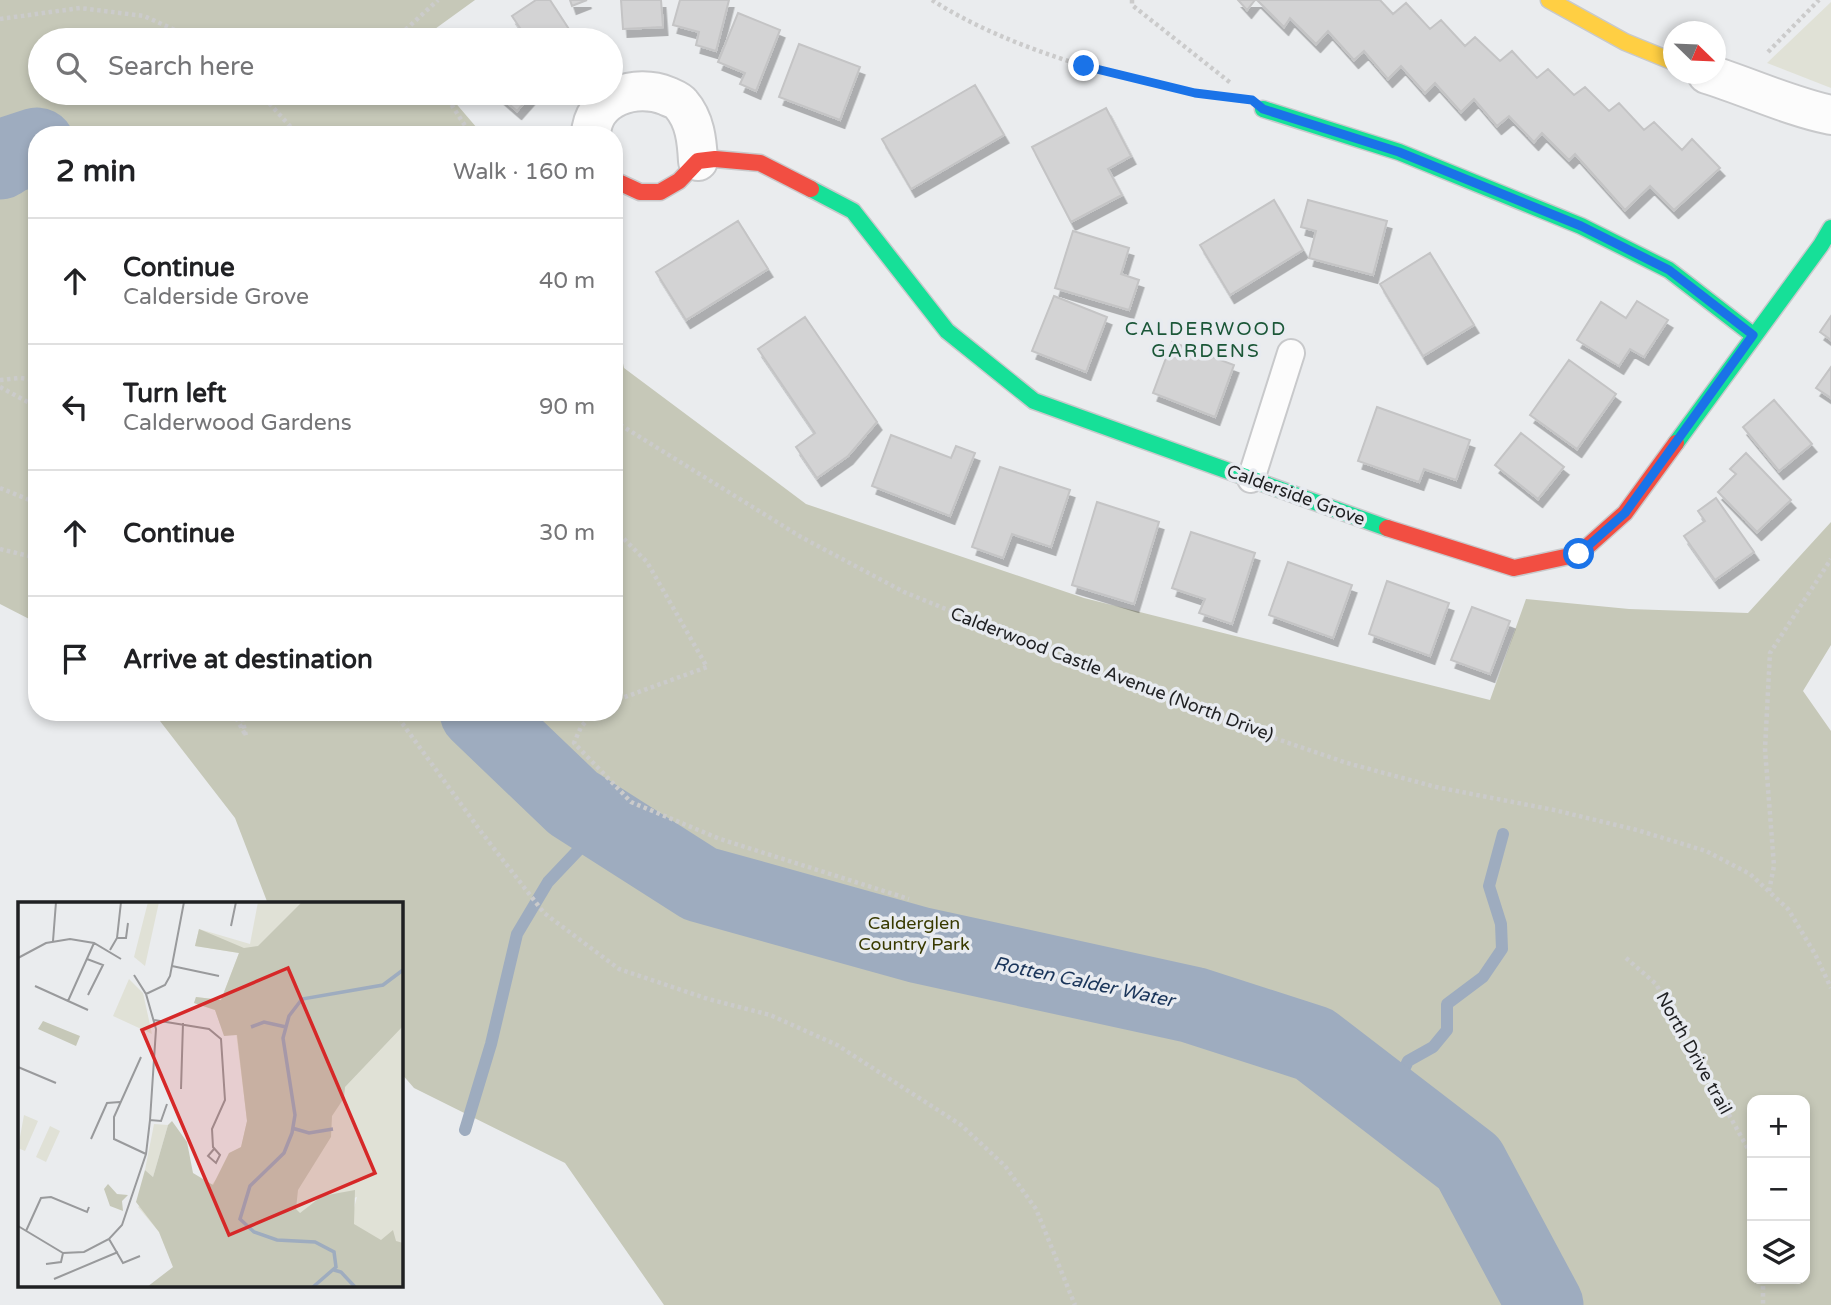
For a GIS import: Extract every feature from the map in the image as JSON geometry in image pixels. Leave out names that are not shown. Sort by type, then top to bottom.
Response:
[{"type":"street","points":[[1549,0],[1625,41],[1663,57]]},
{"type":"street","points":[[1726,79],[1798,108],[1831,115]]},
{"type":"street","points":[[623,93],[644,90],[680,102],[697,138],[698,161],[677,184],[659,193],[635,192],[623,185]]},
{"type":"street","points":[[594,126],[597,115],[606,105]]},
{"type":"street","points":[[1257,105],[1399,152],[1581,226],[1669,270],[1753,335]]},
{"type":"street","name":"Calderside Grove","points":[[698,161],[715,159],[760,163],[853,211],[947,331],[1034,401],[1404,534],[1514,568],[1579,554],[1625,513],[1831,228]]},
{"type":"lane","points":[[1251,479],[1291,354]]},
{"type":"path","points":[[407,28],[438,0]]},
{"type":"path","points":[[932,0],[986,29],[1084,66],[1257,105]]},
{"type":"path","points":[[1132,0],[1132,5],[1257,105]]},
{"type":"path","points":[[1726,76],[1819,0]]},
{"type":"path","points":[[0,19],[80,8],[144,16],[170,28]]},
{"type":"path","points":[[271,105],[290,126]]},
{"type":"path","points":[[452,105],[465,126]]},
{"type":"path","points":[[0,380],[28,379]]},
{"type":"path","points":[[0,387],[28,402]]},
{"type":"path","name":"Calderwood Castle Avenue (North Drive)","points":[[623,427],[801,537],[904,592],[1204,714],[1347,763],[1436,787],[1614,824],[1706,851],[1750,874],[1788,909],[1815,954],[1831,988]]},
{"type":"path","points":[[0,488],[28,499]]},
{"type":"path","points":[[623,538],[647,562],[706,667],[623,698]]},
{"type":"path","points":[[0,549],[28,556]]},
{"type":"path","points":[[1769,891],[1773,866],[1765,749],[1770,653],[1831,559]]},
{"type":"path","points":[[237,721],[246,736],[243,721]]},
{"type":"path","points":[[401,721],[544,913],[619,969],[708,999],[770,1015],[837,1045],[961,1125],[1005,1166],[1036,1209],[1075,1305]]},
{"type":"path","points":[[586,721],[574,743],[631,802],[720,839],[909,899]]},
{"type":"path","name":"North Drive trail","points":[[1626,958],[1656,984],[1747,1147]]},
{"type":"path","points":[[1763,1284],[1763,1305]]},
{"type":"shaded area","points":[[1831,2],[1831,88],[1767,63]]},
{"type":"green space","points":[[0,0],[475,0],[436,28],[28,28],[28,105],[457,105],[475,126],[28,126],[28,618],[0,604]]},
{"type":"green space","name":"Calderglen Country Park","points":[[623,363],[624,368],[806,504],[1084,598],[1490,700],[1526,599],[1629,609],[1748,613],[1831,522],[1831,645],[1803,691],[1831,731],[1831,1305],[664,1305],[565,1163],[414,1088],[402,1074],[402,902],[267,902],[235,818],[160,721],[623,721]]},
{"type":"building","points":[[536,0],[550,0],[568,28],[520,28],[512,16]]},
{"type":"building","points":[[570,0],[587,0],[572,6]]},
{"type":"building","points":[[621,0],[661,0],[663,27],[623,28]]},
{"type":"building","points":[[680,0],[729,0],[716,51],[696,45],[699,32],[673,25]]},
{"type":"building","points":[[1238,0],[1255,0],[1247,10]]},
{"type":"building","points":[[1257,0],[1380,0],[1393,14],[1406,3],[1430,29],[1441,20],[1465,46],[1475,37],[1500,61],[1512,51],[1537,78],[1548,69],[1574,95],[1585,87],[1609,111],[1619,103],[1644,130],[1654,122],[1682,150],[1692,139],[1720,168],[1674,210],[1650,186],[1625,210],[1575,154],[1569,160],[1542,133],[1534,142],[1509,116],[1497,126],[1474,99],[1461,112],[1435,83],[1425,93],[1401,66],[1388,79],[1364,51],[1354,60],[1328,31],[1316,44],[1290,18],[1284,27]]},
{"type":"building","points":[[738,13],[780,30],[756,91],[740,84],[745,73],[718,62]]},
{"type":"building","points":[[799,44],[860,67],[840,120],[779,97]]},
{"type":"building","points":[[975,85],[1004,135],[911,189],[882,139]]},
{"type":"building","points":[[510,105],[522,105],[517,111]]},
{"type":"building","points":[[1106,108],[1131,156],[1108,169],[1122,195],[1071,222],[1032,147]]},
{"type":"building","points":[[1274,200],[1303,250],[1230,295],[1200,245]]},
{"type":"building","points":[[1308,200],[1387,221],[1373,275],[1309,258],[1316,231],[1301,227]]},
{"type":"building","points":[[738,221],[768,269],[686,320],[656,272]]},
{"type":"building","points":[[1073,231],[1129,248],[1121,274],[1139,280],[1129,310],[1055,288]]},
{"type":"building","points":[[1430,253],[1474,325],[1423,356],[1380,284]]},
{"type":"building","points":[[1054,296],[1107,317],[1086,372],[1032,351]]},
{"type":"building","points":[[1637,301],[1668,320],[1644,357],[1630,349],[1619,366],[1577,340],[1601,302],[1626,318]]},
{"type":"building","points":[[1831,316],[1831,340],[1820,332]]},
{"type":"building","points":[[805,317],[877,422],[848,456],[817,478],[796,447],[815,433],[758,349]]},
{"type":"building","points":[[1172,342],[1234,365],[1215,417],[1153,393]]},
{"type":"building","points":[[1569,360],[1616,394],[1577,449],[1530,415]]},
{"type":"building","points":[[1831,367],[1831,398],[1816,388]]},
{"type":"building","points":[[1774,400],[1812,444],[1779,471],[1743,427]]},
{"type":"building","points":[[1377,407],[1470,440],[1456,480],[1424,469],[1419,482],[1358,461]]},
{"type":"building","points":[[1521,433],[1564,467],[1538,499],[1495,465]]},
{"type":"building","points":[[891,435],[951,458],[956,446],[975,453],[950,516],[872,486]]},
{"type":"building","points":[[1746,453],[1791,500],[1757,532],[1718,492],[1736,474],[1730,469]]},
{"type":"building","points":[[1000,467],[1070,490],[1051,547],[1012,534],[1003,558],[972,547]]},
{"type":"building","points":[[1716,498],[1754,552],[1715,580],[1684,536],[1705,521],[1698,511]]},
{"type":"building","points":[[1097,502],[1159,522],[1134,604],[1072,585]]},
{"type":"building","points":[[1191,532],[1255,553],[1232,624],[1199,613],[1205,599],[1172,588]]},
{"type":"building","points":[[1288,562],[1352,585],[1333,638],[1269,615]]},
{"type":"building","points":[[1387,581],[1449,603],[1430,656],[1369,634]]},
{"type":"building","points":[[1472,607],[1510,621],[1490,674],[1451,660]]},
{"type":"waterway","name":"Rotten Calder Water","points":[[0,161],[28,149]]},
{"type":"waterway","name":"Rotten Calder Water","points":[[487,721],[573,803],[700,884],[919,945],[1193,1005],[1314,1044],[1469,1163],[1545,1305]]},
{"type":"waterway","points":[[465,1130],[491,1044],[517,934],[548,882],[604,823]]},
{"type":"waterway","points":[[1389,1102],[1408,1061],[1433,1047],[1447,1030],[1447,1004],[1483,977],[1502,949],[1501,924],[1489,886],[1503,834]]},
{"type":"traffic: fast","points":[[1263,109],[1399,152],[1581,226],[1669,270],[1753,335]]},
{"type":"traffic: fast","points":[[811,189],[853,211],[947,331],[1034,401],[1387,528]]},
{"type":"traffic: fast","points":[[1676,443],[1831,228]]},
{"type":"traffic: slow","points":[[1549,0],[1625,42],[1663,58]]},
{"type":"traffic: jam","points":[[623,184],[640,192],[660,192],[679,181],[698,161],[715,159],[760,163],[811,189]]},
{"type":"traffic: jam","points":[[1387,528],[1514,568],[1579,554],[1625,513],[1676,443]]},
{"type":"district","name":"CALDERWOOD GARDENS","points":[[1206,339]]},
{"type":"route","points":[[1084,66],[1195,93],[1252,100],[1263,109],[1399,152],[1581,226],[1669,270],[1753,335],[1699,414],[1625,513],[1579,554]]}]
